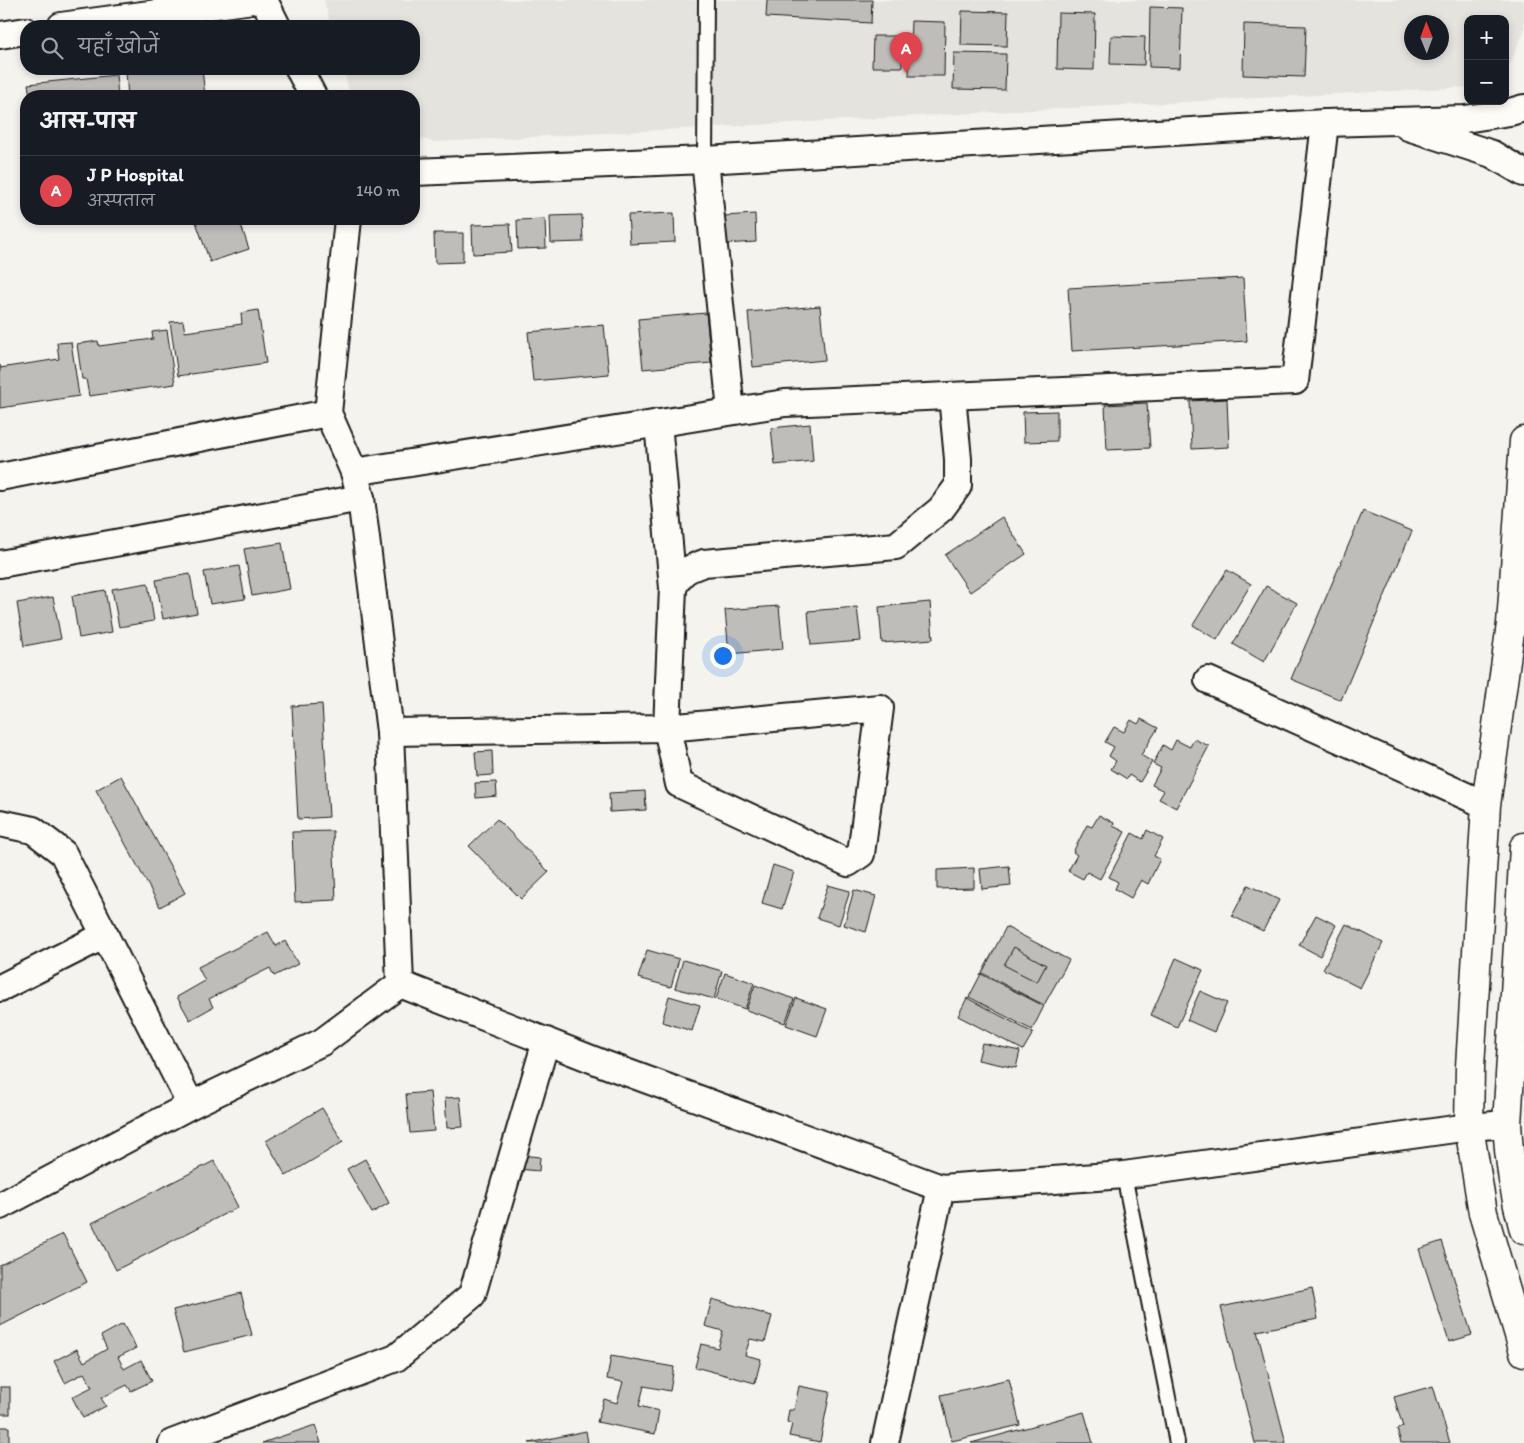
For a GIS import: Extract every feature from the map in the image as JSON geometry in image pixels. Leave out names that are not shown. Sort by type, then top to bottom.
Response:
[{"type":"street","points":[[105,20],[253,0]]},
{"type":"street","points":[[264,0],[274,20]]},
{"type":"street","points":[[0,35],[20,32]]},
{"type":"street","points":[[302,75],[310,90]]},
{"type":"street","points":[[420,172],[705,160],[1325,123],[1465,119],[1524,108]]},
{"type":"street","points":[[1391,121],[1492,154],[1524,173]]},
{"type":"street","points":[[354,472],[785,403],[1295,381],[1325,123]]},
{"type":"street","points":[[705,160],[732,411]]},
{"type":"street","points":[[347,225],[328,413],[354,472],[361,498],[390,732],[400,984]]},
{"type":"street","points":[[673,588],[679,575],[688,568],[704,563],[896,546],[942,509],[958,486],[958,459],[952,396]]},
{"type":"street","points":[[0,477],[328,413]]},
{"type":"street","points":[[390,732],[667,728],[880,708],[861,854],[848,862],[679,784],[667,728],[673,588],[658,423]]},
{"type":"street","points":[[1524,441],[1511,624],[1486,805],[1470,1057],[1469,1127],[1483,1213],[1524,1352]]},
{"type":"street","points":[[0,564],[361,498]]},
{"type":"street","points":[[1208,680],[1486,805]]},
{"type":"street","points":[[0,823],[33,830],[63,853],[191,1105]]},
{"type":"street","points":[[1524,847],[1507,1124],[1509,1162],[1524,1230]]},
{"type":"street","points":[[0,988],[105,935]]},
{"type":"street","points":[[400,984],[604,1064],[941,1188],[1124,1175],[1469,1127],[1507,1124]]},
{"type":"street","points":[[0,1206],[191,1105],[322,1042],[400,984]]},
{"type":"street","points":[[172,1443],[396,1358],[472,1295],[546,1041]]},
{"type":"street","points":[[885,1443],[941,1188]]},
{"type":"lane","points":[[705,160],[706,0]]},
{"type":"lane","points":[[1124,1175],[1177,1443]]},
{"type":"shaded area","points":[[324,0],[1524,0],[1524,31],[1509,67],[1509,15],[1464,15],[1464,87],[434,142],[420,138],[420,90],[349,90],[345,75],[420,75],[420,20],[329,20]]},
{"type":"building","points":[[767,0],[872,0],[871,23],[766,17]]},
{"type":"building","points":[[1150,7],[1182,8],[1180,68],[1149,67]]},
{"type":"building","points":[[962,11],[1008,12],[1007,46],[961,45]]},
{"type":"building","points":[[1058,13],[1095,14],[1094,70],[1057,69]]},
{"type":"building","points":[[911,21],[945,22],[944,76],[909,76]]},
{"type":"building","points":[[1244,24],[1306,26],[1304,77],[1243,75]]},
{"type":"building","points":[[873,36],[903,36],[902,67],[872,67]]},
{"type":"building","points":[[1111,36],[1145,37],[1144,65],[1110,64]]},
{"type":"building","points":[[954,53],[1006,54],[1005,90],[953,89]]},
{"type":"building","points":[[116,75],[117,90],[29,90],[28,84]]},
{"type":"building","points":[[126,75],[203,75],[204,90],[127,90]]},
{"type":"building","points":[[674,213],[675,242],[630,244],[628,215]]},
{"type":"building","points":[[755,214],[756,242],[725,244],[724,216]]},
{"type":"building","points":[[582,215],[583,242],[551,243],[550,216]]},
{"type":"building","points":[[545,219],[546,248],[518,249],[517,220]]},
{"type":"building","points":[[510,224],[512,252],[473,254],[472,225]]},
{"type":"building","points":[[197,225],[241,225],[249,249],[210,262]]},
{"type":"building","points":[[434,233],[463,233],[463,262],[435,263]]},
{"type":"building","points":[[1243,278],[1247,341],[1072,351],[1068,288]]},
{"type":"building","points":[[820,306],[825,360],[753,367],[748,312]]},
{"type":"building","points":[[258,310],[266,363],[178,376],[170,322],[183,321],[185,332],[242,324],[241,313]]},
{"type":"building","points":[[706,313],[711,363],[643,369],[638,319]]},
{"type":"building","points":[[604,325],[609,374],[533,381],[528,332]]},
{"type":"building","points":[[167,330],[175,384],[89,396],[86,379],[82,379],[77,344],[98,341],[99,346],[153,339],[152,332]]},
{"type":"building","points":[[71,342],[79,396],[0,408],[0,368],[59,359],[57,343]]},
{"type":"building","points":[[1227,399],[1229,447],[1192,449],[1190,401]]},
{"type":"building","points":[[1147,403],[1150,448],[1107,450],[1105,405]]},
{"type":"building","points":[[1057,411],[1057,441],[1024,442],[1023,412]]},
{"type":"building","points":[[810,424],[813,461],[775,465],[771,428]]},
{"type":"building","points":[[1363,511],[1412,531],[1341,700],[1291,679]]},
{"type":"building","points":[[1002,517],[1026,554],[970,592],[945,555]]},
{"type":"building","points":[[282,543],[290,589],[252,596],[244,549]]},
{"type":"building","points":[[239,566],[245,599],[210,604],[204,572]]},
{"type":"building","points":[[1227,570],[1251,584],[1217,640],[1193,625]]},
{"type":"building","points":[[190,574],[197,613],[163,619],[156,580]]},
{"type":"building","points":[[148,583],[154,621],[119,627],[112,589]]},
{"type":"building","points":[[1266,586],[1297,603],[1264,662],[1233,644]]},
{"type":"building","points":[[105,590],[112,632],[79,638],[72,596]]},
{"type":"building","points":[[53,597],[61,639],[24,646],[17,603]]},
{"type":"building","points":[[930,602],[933,639],[882,643],[879,607]]},
{"type":"building","points":[[779,606],[783,649],[729,654],[725,610]]},
{"type":"building","points":[[857,607],[861,641],[811,645],[808,611]]},
{"type":"building","points":[[322,704],[329,817],[298,819],[292,706]]},
{"type":"building","points":[[1141,719],[1158,728],[1141,755],[1152,762],[1140,782],[1129,775],[1127,779],[1111,769],[1116,761],[1109,756],[1114,747],[1105,742],[1114,727],[1124,732],[1131,720],[1138,724]]},
{"type":"building","points":[[1194,739],[1209,746],[1176,808],[1159,799],[1164,791],[1152,785],[1161,768],[1153,764],[1163,745],[1171,750],[1176,740],[1190,747]]},
{"type":"building","points":[[492,751],[493,775],[477,776],[475,752]]},
{"type":"building","points":[[121,776],[185,893],[160,907],[96,790]]},
{"type":"building","points":[[496,782],[497,796],[476,798],[475,783]]},
{"type":"building","points":[[645,791],[646,810],[610,812],[609,793]]},
{"type":"building","points":[[1099,815],[1114,823],[1113,826],[1125,832],[1100,879],[1087,872],[1083,879],[1068,871],[1077,855],[1073,852],[1087,825],[1092,827]]},
{"type":"building","points":[[497,819],[549,872],[521,899],[469,846]]},
{"type":"building","points":[[1147,830],[1163,839],[1154,856],[1160,859],[1148,884],[1141,880],[1131,898],[1115,889],[1118,882],[1109,877],[1132,833],[1143,839]]},
{"type":"building","points":[[333,831],[336,900],[295,902],[292,832]]},
{"type":"building","points":[[773,865],[794,872],[782,909],[762,903]]},
{"type":"building","points":[[1009,866],[1011,886],[982,889],[980,869]]},
{"type":"building","points":[[974,868],[974,888],[937,889],[937,870]]},
{"type":"building","points":[[828,885],[850,891],[839,925],[817,918]]},
{"type":"building","points":[[1248,885],[1279,900],[1263,931],[1232,916]]},
{"type":"building","points":[[854,890],[876,896],[866,932],[844,925]]},
{"type":"building","points":[[1316,915],[1336,925],[1320,956],[1299,945]]},
{"type":"building","points":[[1346,924],[1383,943],[1360,988],[1323,969]]},
{"type":"building","points":[[1006,927],[1069,960],[1044,1005],[982,973]]},
{"type":"building","points":[[268,932],[276,946],[285,941],[298,964],[274,976],[270,968],[222,992],[209,999],[213,1007],[190,1020],[177,997],[205,981],[198,967]]},
{"type":"building","points":[[1014,947],[1046,965],[1037,982],[1004,965]]},
{"type":"building","points":[[647,950],[679,959],[671,987],[638,978]]},
{"type":"building","points":[[1176,958],[1203,970],[1177,1027],[1151,1015]]},
{"type":"building","points":[[683,960],[722,971],[714,999],[675,988]]},
{"type":"building","points":[[725,973],[754,983],[745,1009],[716,999]]},
{"type":"building","points":[[981,974],[1044,1006],[1032,1030],[969,997]]},
{"type":"building","points":[[755,985],[794,999],[785,1023],[746,1010]]},
{"type":"building","points":[[1200,991],[1227,1003],[1214,1032],[1187,1020]]},
{"type":"building","points":[[669,996],[700,1005],[692,1031],[662,1022]]},
{"type":"building","points":[[796,998],[827,1009],[817,1036],[786,1025]]},
{"type":"building","points":[[967,998],[1033,1033],[1023,1050],[958,1016]]},
{"type":"building","points":[[982,1043],[1020,1051],[1016,1068],[978,1060]]},
{"type":"building","points":[[430,1092],[434,1131],[410,1133],[406,1094]]},
{"type":"building","points":[[460,1097],[463,1127],[447,1128],[445,1098]]},
{"type":"building","points":[[322,1108],[343,1142],[286,1176],[266,1141]]},
{"type":"building","points":[[519,1155],[540,1157],[539,1171],[518,1169]]},
{"type":"building","points":[[365,1159],[389,1203],[372,1213],[347,1169]]},
{"type":"building","points":[[214,1161],[238,1207],[116,1270],[92,1223]]},
{"type":"building","points":[[63,1234],[87,1282],[0,1326],[0,1265]]},
{"type":"building","points":[[1442,1241],[1472,1335],[1449,1342],[1419,1249]]},
{"type":"building","points":[[1312,1288],[1318,1319],[1257,1331],[1286,1443],[1255,1443],[1221,1307]]},
{"type":"building","points":[[241,1293],[252,1335],[184,1352],[173,1310]]},
{"type":"building","points":[[712,1299],[772,1316],[765,1342],[750,1339],[745,1355],[761,1359],[755,1383],[695,1367],[701,1344],[718,1348],[723,1331],[705,1326]]},
{"type":"building","points":[[123,1324],[136,1348],[118,1357],[124,1369],[141,1360],[152,1381],[131,1391],[127,1385],[101,1398],[106,1406],[83,1418],[72,1397],[92,1387],[84,1373],[65,1383],[54,1361],[77,1349],[84,1362],[107,1349],[101,1336]]},
{"type":"building","points":[[611,1356],[674,1367],[670,1391],[644,1386],[639,1406],[659,1411],[655,1434],[597,1422],[604,1399],[617,1403],[623,1382],[607,1379]]},
{"type":"building","points":[[1009,1379],[1020,1425],[952,1441],[941,1395]]},
{"type":"building","points":[[799,1386],[830,1392],[820,1442],[789,1436],[792,1424],[787,1422],[789,1410],[794,1410]]},
{"type":"building","points":[[1433,1386],[1450,1443],[1401,1443],[1397,1429],[1403,1427],[1394,1397]]},
{"type":"building","points":[[0,1387],[10,1387],[10,1414],[0,1414]]},
{"type":"building","points":[[1084,1412],[1093,1443],[971,1443]]},
{"type":"building","points":[[315,1425],[321,1443],[262,1443]]},
{"type":"building","points":[[0,1427],[9,1427],[9,1443],[0,1443]]},
{"type":"building","points":[[586,1431],[588,1443],[529,1443]]},
{"type":"place","name":"J P Hospital","points":[[906,73]]}]
